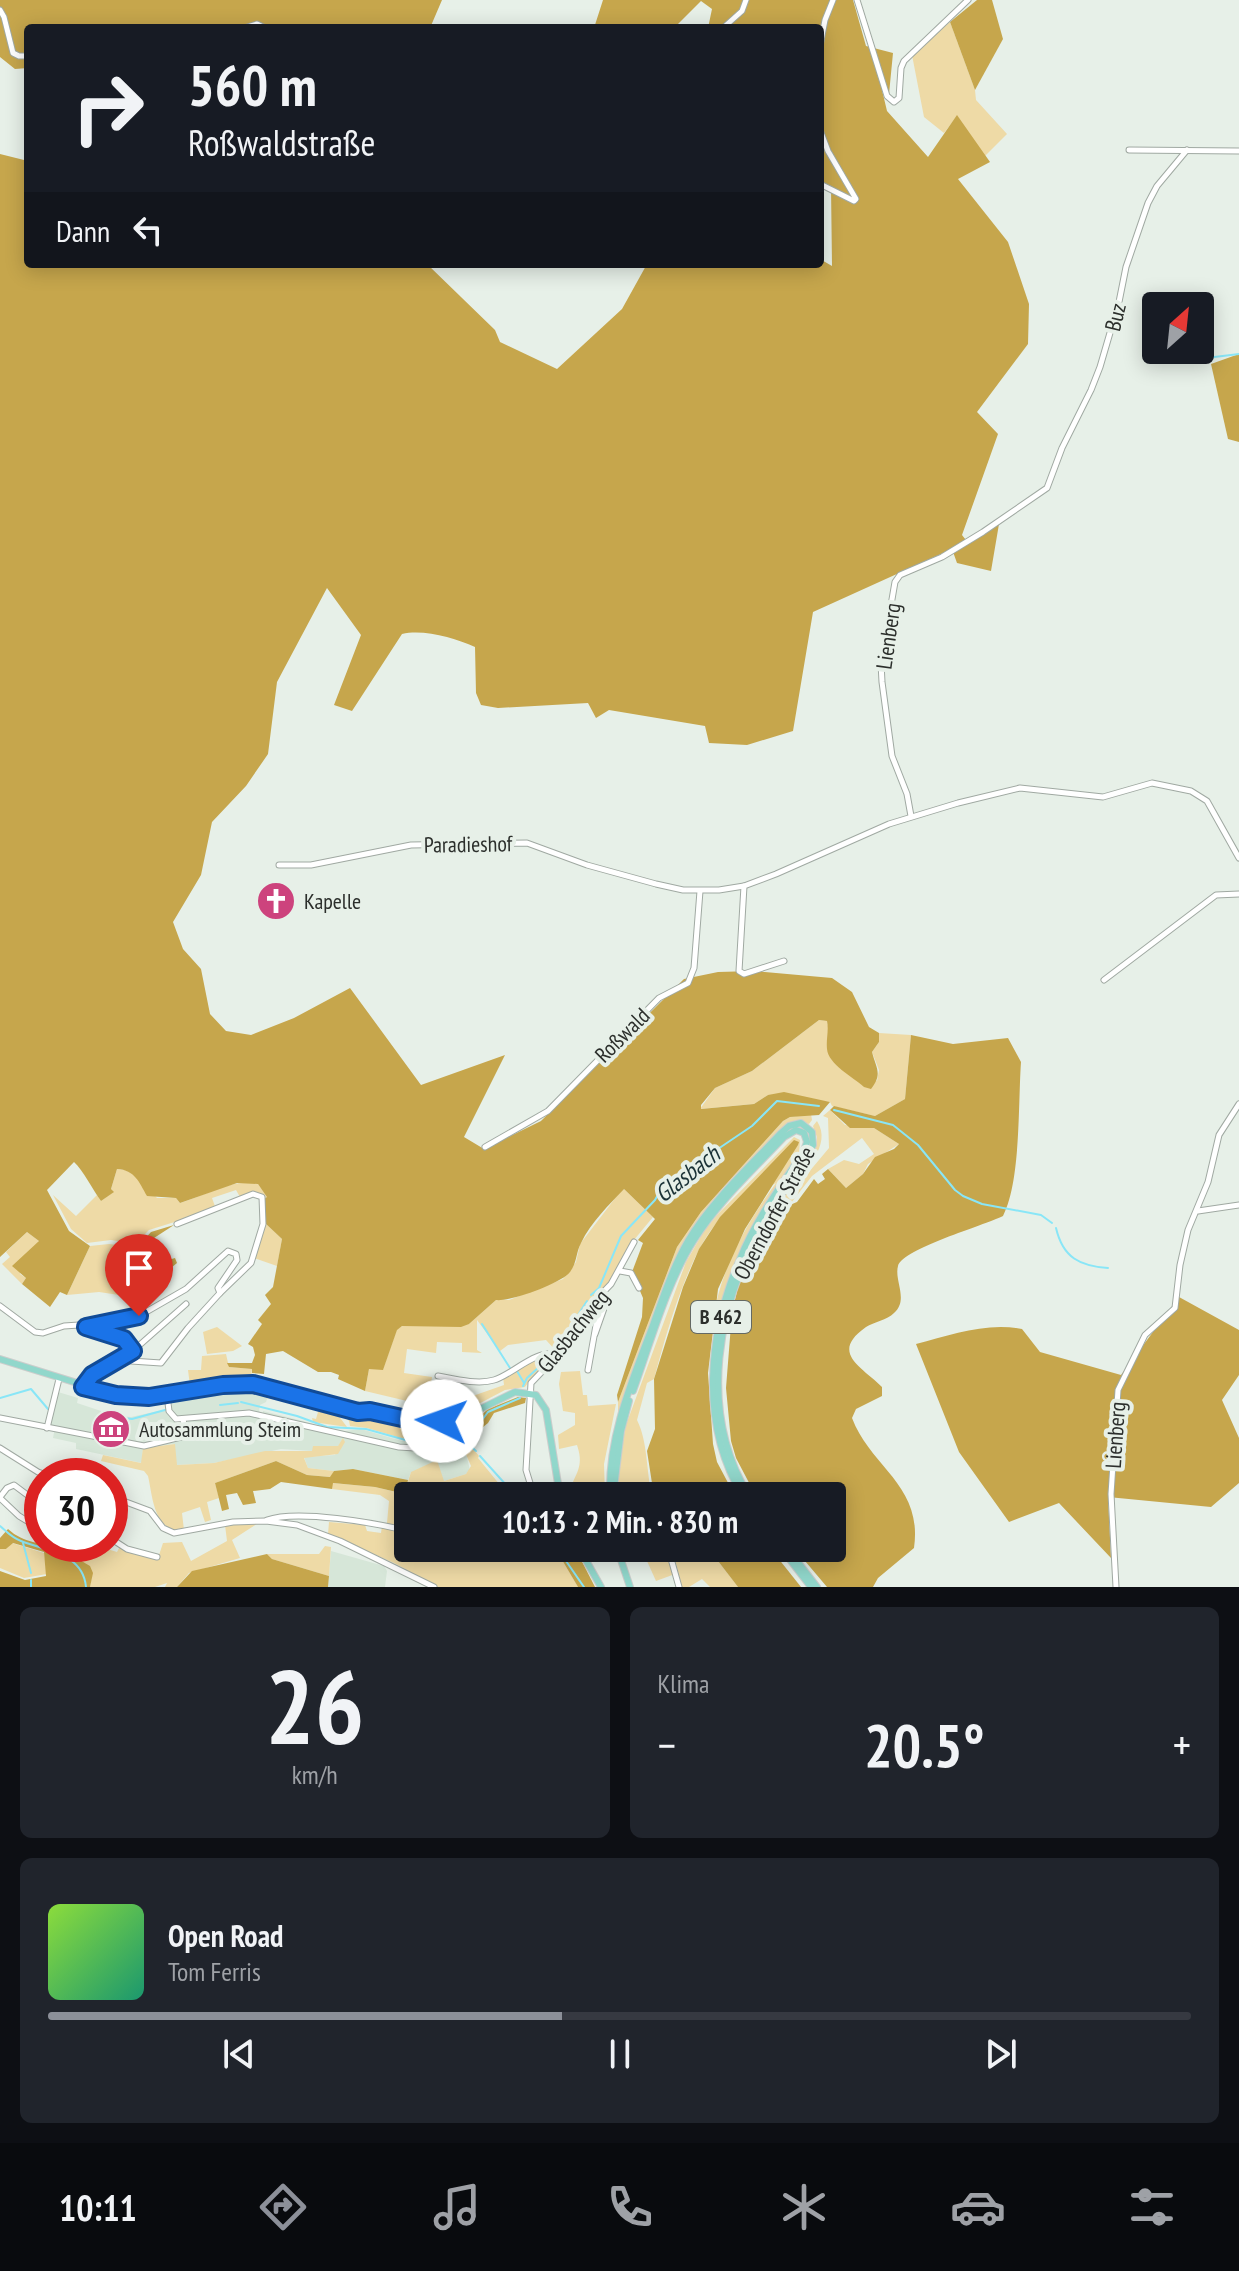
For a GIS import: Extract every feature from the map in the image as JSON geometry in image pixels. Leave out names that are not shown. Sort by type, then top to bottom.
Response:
[{"type":"main road","name":"Oberndorfer Straße","points":[[612,1482],[613,1452],[620,1416],[663,1297],[688,1240],[707,1214],[780,1134],[789,1126],[801,1123],[812,1132],[813,1145],[751,1246],[733,1290],[721,1341],[719,1397],[725,1443],[740,1482]]},
{"type":"main road","name":"Oberndorfer Straße","points":[[614,1482],[623,1420],[686,1253],[703,1227],[746,1177],[784,1137],[798,1130],[805,1135],[807,1147],[763,1214],[740,1258],[721,1313],[714,1354],[714,1396],[719,1445],[735,1482]]},
{"type":"main road","points":[[0,1359],[83,1387],[126,1396],[167,1395],[223,1385],[253,1384],[409,1426],[453,1422],[510,1393],[529,1393],[539,1398],[546,1410],[558,1482]]},
{"type":"main road","points":[[587,1562],[601,1587]]},
{"type":"main road","points":[[622,1562],[630,1587]]},
{"type":"main road","points":[[794,1562],[811,1587]]},
{"type":"main road","points":[[796,1562],[817,1587]]},
{"type":"street","points":[[727,24],[742,11],[746,0]]},
{"type":"street","points":[[824,25],[833,0]]},
{"type":"street","points":[[857,0],[887,96],[894,102],[899,98],[904,61],[968,0]]},
{"type":"street","points":[[0,10],[13,53],[24,56]]},
{"type":"street","points":[[824,140],[856,199],[851,201],[824,186]]},
{"type":"street","points":[[1129,150],[1239,151]]},
{"type":"street","name":"Buz","points":[[1047,488],[1100,367],[1126,267],[1148,203],[1157,186],[1187,150]]},
{"type":"street","name":"Lienberg","points":[[911,816],[907,794],[892,756],[882,682],[881,663],[895,582],[900,575],[942,557],[983,532],[1047,488]]},
{"type":"street","points":[[700,891],[744,886],[911,816],[1020,788],[1103,797],[1152,783],[1191,791],[1207,801],[1239,858]]},
{"type":"street","name":"Paradieshof","points":[[279,865],[311,865],[411,845],[527,843],[607,872],[700,891]]},
{"type":"street","points":[[744,886],[739,971],[751,974],[784,961]]},
{"type":"street","name":"Roßwald","points":[[485,1147],[548,1111],[659,998],[688,983],[694,968],[700,891]]},
{"type":"street","points":[[1104,980],[1216,895],[1239,894]]},
{"type":"street","name":"Lienberg","points":[[1116,1586],[1111,1494],[1118,1390],[1145,1335],[1175,1308],[1188,1230],[1198,1211],[1219,1135],[1239,1104]]},
{"type":"street","points":[[126,1357],[131,1361],[161,1363],[188,1328],[251,1263],[263,1224],[262,1197],[253,1194],[177,1224]]},
{"type":"street","points":[[1198,1211],[1239,1205]]},
{"type":"street","name":"Glasbachweg","points":[[529,1393],[533,1380],[557,1355],[593,1302],[611,1284],[634,1242]]},
{"type":"street","points":[[86,1327],[139,1316],[186,1289],[228,1251],[234,1252],[237,1258],[221,1281],[218,1288],[220,1293]]},
{"type":"street","name":"Glasbachweg","points":[[619,1271],[629,1272],[639,1288]]},
{"type":"street","points":[[593,1334],[601,1321],[608,1297]]},
{"type":"street","points":[[588,1370],[598,1314],[593,1302]]},
{"type":"street","points":[[1,1304],[35,1332],[43,1333],[72,1324],[124,1339],[133,1351]]},
{"type":"street","points":[[83,1387],[92,1375],[126,1357],[186,1304]]},
{"type":"street","points":[[438,1376],[493,1380],[519,1365],[550,1353],[557,1355]]},
{"type":"street","points":[[47,1428],[59,1379]]},
{"type":"street","points":[[529,1393],[526,1470],[530,1482]]},
{"type":"street","points":[[167,1395],[170,1415],[183,1419],[244,1413],[399,1447],[431,1449]]},
{"type":"street","points":[[0,1418],[149,1446],[181,1437],[185,1431],[183,1419]]},
{"type":"street","points":[[0,1448],[24,1463]]},
{"type":"street","points":[[24,1492],[14,1485],[7,1488],[0,1498],[24,1519]]},
{"type":"street","points":[[128,1502],[154,1513],[163,1528],[174,1533],[218,1523],[296,1516],[394,1527]]},
{"type":"street","points":[[266,1521],[317,1531],[434,1587]]},
{"type":"street","points":[[128,1549],[157,1557]]},
{"type":"street","points":[[672,1562],[679,1587]]},
{"type":"shaded area","points":[[0,0],[442,0],[432,24],[24,24],[24,68],[15,69],[0,57]]},
{"type":"shaded area","points":[[603,0],[853,0],[866,46],[893,53],[889,94],[882,90],[887,111],[928,157],[957,115],[990,162],[958,179],[1008,242],[1029,304],[1028,344],[977,412],[998,434],[962,535],[969,544],[999,524],[991,571],[957,563],[952,549],[813,612],[793,731],[747,745],[709,743],[705,726],[609,710],[596,718],[588,703],[498,708],[481,705],[476,693],[475,647],[429,634],[402,634],[352,711],[334,705],[361,635],[327,588],[277,682],[268,754],[246,786],[212,822],[201,875],[173,922],[183,949],[201,969],[210,1014],[226,1031],[251,1035],[294,1018],[350,988],[421,1085],[505,1055],[464,1137],[484,1149],[541,1121],[684,979],[718,972],[754,971],[832,978],[852,992],[869,1027],[879,1033],[879,1042],[872,1052],[878,1071],[877,1079],[871,1089],[864,1087],[836,1065],[828,1055],[827,1021],[819,1020],[752,1071],[715,1088],[701,1105],[701,1109],[754,1104],[768,1095],[784,1092],[830,1102],[819,1115],[790,1117],[783,1121],[701,1212],[677,1247],[618,1402],[617,1395],[642,1317],[643,1298],[632,1272],[643,1243],[638,1240],[655,1219],[624,1189],[590,1228],[579,1246],[572,1269],[565,1276],[523,1295],[496,1300],[469,1324],[461,1327],[402,1326],[397,1330],[383,1370],[369,1369],[365,1391],[338,1379],[339,1375],[318,1372],[283,1351],[266,1354],[264,1374],[252,1373],[252,1369],[229,1367],[227,1363],[252,1363],[255,1355],[253,1347],[248,1344],[262,1324],[258,1320],[271,1304],[265,1295],[273,1287],[282,1239],[265,1223],[264,1199],[267,1197],[258,1184],[237,1183],[180,1203],[176,1198],[147,1196],[132,1174],[117,1169],[111,1189],[114,1192],[101,1201],[74,1162],[47,1190],[69,1231],[90,1246],[67,1295],[60,1292],[50,1307],[22,1284],[26,1278],[12,1266],[39,1241],[27,1232],[0,1257],[0,154],[24,160],[24,268],[431,268],[495,330],[500,342],[557,369],[622,309],[645,268],[824,268],[824,261],[832,266],[831,186],[824,183],[824,24],[709,24],[712,9],[701,1],[678,24],[595,24]]},
{"type":"shaded area","points":[[977,0],[992,0],[1003,39],[975,90],[950,22]]},
{"type":"shaded area","points":[[950,22],[976,100],[1007,134],[985,156],[957,116],[944,133],[924,117],[912,55]]},
{"type":"shaded area","points":[[1239,354],[1239,442],[1228,439],[1211,364]]},
{"type":"shaded area","points":[[819,1020],[827,1021],[829,1031],[877,1081],[879,1070],[872,1052],[879,1042],[879,1033],[911,1035],[905,1099],[875,1116],[832,1106],[830,1102],[768,1095],[754,1104],[700,1109],[715,1088],[752,1071]]},
{"type":"shaded area","points":[[911,1035],[953,1044],[1008,1038],[1021,1062],[1018,1142],[1013,1183],[1003,1216],[929,1245],[903,1259],[897,1272],[901,1296],[898,1308],[888,1317],[866,1327],[850,1345],[850,1352],[858,1366],[882,1387],[882,1396],[856,1409],[852,1418],[860,1435],[894,1478],[911,1508],[915,1526],[914,1548],[878,1578],[873,1587],[827,1587],[806,1562],[846,1562],[846,1482],[749,1482],[731,1441],[726,1388],[732,1312],[739,1283],[778,1210],[797,1202],[814,1179],[818,1184],[825,1179],[822,1174],[828,1169],[846,1188],[863,1174],[875,1157],[899,1144],[874,1128],[850,1128],[830,1110],[834,1106],[875,1116],[905,1099]]},
{"type":"shaded area","points":[[830,1110],[845,1125],[874,1128],[899,1144],[868,1164],[863,1174],[846,1188],[828,1169],[844,1160],[859,1164],[874,1154],[862,1138],[812,1176],[791,1203],[778,1204],[816,1147],[817,1137],[813,1126],[817,1121],[821,1130],[819,1149],[793,1191],[829,1148],[828,1118],[823,1116]]},
{"type":"shaded area","points":[[811,1114],[809,1124],[797,1120],[788,1123],[751,1161],[666,1283],[618,1413],[618,1402],[677,1247],[701,1212],[783,1121]]},
{"type":"shaded area","points":[[794,1137],[800,1140],[799,1155],[740,1250],[717,1319],[713,1318],[717,1299],[729,1264],[754,1215],[776,1183],[724,1214],[697,1253],[679,1295],[654,1379],[647,1383],[637,1420],[650,1482],[619,1482],[626,1425],[686,1262],[718,1214]]},
{"type":"shaded area","points":[[794,1140],[799,1142],[745,1229],[718,1289],[708,1373],[713,1444],[717,1462],[728,1482],[652,1482],[647,1451],[655,1429],[654,1379],[683,1287],[699,1249],[720,1217]]},
{"type":"shaded area","points":[[117,1169],[134,1175],[157,1198],[176,1198],[180,1203],[238,1183],[258,1184],[268,1197],[264,1199],[257,1192],[240,1197],[236,1190],[212,1198],[216,1209],[149,1230],[135,1244],[111,1240],[87,1243],[71,1229],[53,1195],[76,1216],[97,1195],[101,1201],[113,1192],[111,1189]]},
{"type":"shaded area","points":[[623,1188],[653,1217],[629,1246],[610,1281],[592,1298],[557,1352],[546,1340],[508,1345],[500,1351],[477,1320],[477,1350],[482,1353],[462,1352],[462,1343],[437,1342],[436,1353],[407,1349],[404,1373],[432,1377],[428,1406],[365,1391],[369,1369],[383,1369],[397,1329],[402,1326],[469,1324],[496,1300],[509,1300],[563,1279],[576,1262],[580,1244]]},
{"type":"shaded area","points":[[265,1223],[282,1239],[277,1266],[254,1258]]},
{"type":"shaded area","points":[[174,1225],[154,1238],[156,1244],[164,1248],[160,1259],[175,1258],[177,1263],[155,1281],[142,1242],[151,1232]]},
{"type":"shaded area","points":[[27,1232],[39,1241],[20,1274],[26,1278],[22,1284],[2,1264],[10,1257],[6,1252]]},
{"type":"shaded area","points":[[142,1242],[155,1281],[146,1288],[119,1295],[99,1292],[67,1295],[90,1246],[109,1244],[135,1247]]},
{"type":"shaded area","points":[[1179,1297],[1239,1330],[1239,1375],[1222,1400],[1239,1438],[1239,1483],[1211,1507],[1108,1497],[1111,1558],[1059,1503],[1009,1522],[959,1452],[916,1344],[982,1328],[1009,1327],[1022,1329],[1040,1352],[1121,1375]]},
{"type":"shaded area","points":[[217,1327],[242,1346],[233,1351],[207,1354],[203,1332]]},
{"type":"shaded area","points":[[226,1354],[229,1367],[252,1369],[251,1380],[190,1386],[188,1370],[201,1370],[202,1356]]},
{"type":"shaded area","points":[[553,1355],[550,1360],[525,1387],[505,1390],[469,1409],[467,1398],[504,1385],[503,1377],[519,1366]]},
{"type":"shaded area","points":[[580,1371],[583,1395],[587,1395],[588,1406],[616,1404],[604,1464],[605,1482],[573,1482],[580,1461],[577,1445],[559,1449],[558,1435],[575,1425],[575,1413],[563,1411],[559,1384],[561,1372]]},
{"type":"shaded area","points":[[232,1386],[260,1388],[267,1399],[260,1405],[259,1411],[263,1414],[263,1411],[313,1426],[345,1431],[361,1429],[402,1441],[433,1441],[436,1445],[461,1443],[470,1470],[444,1481],[411,1472],[408,1480],[353,1469],[334,1471],[308,1468],[304,1457],[335,1455],[342,1443],[338,1446],[317,1446],[312,1451],[281,1449],[214,1463],[176,1465],[174,1444],[143,1448],[142,1463],[76,1449],[76,1443],[53,1438],[55,1427],[50,1425],[58,1392],[78,1398],[77,1403],[101,1411],[101,1414],[131,1417],[172,1408],[172,1401],[178,1396]]},
{"type":"shaded area","points":[[260,1388],[332,1407],[347,1427],[313,1422],[312,1418],[316,1419],[318,1412],[314,1408],[269,1396],[267,1399]]},
{"type":"shaded area","points":[[518,1397],[526,1398],[525,1403],[494,1413],[488,1423],[466,1441],[452,1437],[451,1432],[475,1421],[488,1409]]},
{"type":"shaded area","points":[[335,1408],[409,1428],[442,1426],[483,1412],[475,1421],[451,1431],[452,1437],[401,1438],[350,1426],[349,1421]]},
{"type":"shaded area","points":[[343,1438],[345,1442],[338,1454],[304,1458],[308,1468],[334,1471],[331,1477],[307,1475],[276,1461],[215,1483],[219,1498],[207,1502],[211,1520],[205,1522],[200,1507],[182,1513],[184,1530],[178,1532],[159,1517],[148,1476],[144,1471],[128,1467],[128,1460],[141,1463],[143,1448],[175,1444],[177,1465],[214,1463],[265,1451],[312,1451],[313,1446],[338,1446]]},
{"type":"shaded area","points":[[453,1439],[464,1442],[474,1450],[498,1482],[408,1482],[411,1472],[437,1460],[444,1481],[466,1474],[471,1466],[464,1445],[455,1442],[436,1445],[433,1441]]},
{"type":"shaded area","points":[[276,1461],[307,1475],[330,1477],[334,1471],[353,1469],[408,1480],[394,1482],[394,1491],[333,1483],[332,1489],[281,1482],[270,1489],[253,1491],[256,1503],[243,1505],[237,1493],[226,1495],[229,1509],[222,1511],[215,1483]]},
{"type":"shaded area","points":[[332,1483],[394,1492],[394,1525],[387,1523],[389,1501],[380,1495],[332,1489]]},
{"type":"shaded area","points":[[260,1522],[232,1540],[240,1558],[189,1573],[177,1587],[165,1587],[167,1583],[155,1587],[90,1587],[91,1569],[83,1562],[128,1562],[128,1549],[158,1558],[163,1543],[182,1542],[191,1561],[227,1541],[225,1525]]},
{"type":"shaded area","points":[[329,1522],[365,1525],[367,1531],[381,1533],[382,1526],[394,1529],[394,1562],[563,1562],[578,1587],[438,1587],[394,1563],[328,1534]]},
{"type":"shaded area","points":[[8,1529],[24,1539],[24,1546],[13,1543],[6,1549],[0,1549],[0,1538]]},
{"type":"shaded area","points":[[12,1543],[24,1547],[24,1562],[45,1562],[47,1574],[24,1578],[0,1568],[0,1549],[6,1549]]},
{"type":"shaded area","points":[[325,1546],[331,1547],[329,1576],[272,1559],[267,1554],[319,1554]]},
{"type":"shaded area","points":[[331,1551],[384,1566],[387,1571],[385,1587],[328,1587]]},
{"type":"shaded area","points":[[267,1554],[272,1559],[329,1576],[328,1587],[177,1587],[192,1571]]},
{"type":"shaded area","points":[[45,1562],[83,1562],[90,1566],[93,1573],[90,1587],[0,1587],[0,1571],[25,1580],[46,1576]]},
{"type":"shaded area","points":[[563,1562],[582,1562],[595,1587],[578,1587]]},
{"type":"shaded area","points":[[647,1562],[671,1562],[675,1574],[656,1581]]},
{"type":"shaded area","points":[[676,1562],[719,1562],[738,1587],[710,1587],[702,1579],[689,1587],[682,1587]]},
{"type":"shaded area","points":[[719,1562],[781,1562],[801,1587],[738,1587]]},
{"type":"waterway","points":[[1214,357],[1239,354]]},
{"type":"waterway","name":"Glasbach","points":[[591,1295],[599,1288],[621,1236],[655,1200],[663,1186],[752,1126],[777,1101],[819,1106]]},
{"type":"waterway","name":"Glasbach","points":[[834,1110],[893,1125],[918,1145],[963,1196],[982,1204],[1041,1215],[1052,1223]]},
{"type":"waterway","name":"Glasbach","points":[[1056,1228],[1063,1247],[1074,1258],[1089,1265],[1108,1268]]},
{"type":"waterway","name":"Glasbach","points":[[555,1351],[587,1301]]},
{"type":"waterway","points":[[482,1324],[510,1368]]},
{"type":"waterway","name":"Glasbach","points":[[523,1386],[527,1378],[551,1356]]},
{"type":"waterway","points":[[517,1371],[524,1383]]},
{"type":"waterway","name":"Glasbach","points":[[0,1398],[31,1389],[48,1409]]},
{"type":"waterway","name":"Glasbach","points":[[241,1402],[327,1427],[366,1429],[409,1441],[458,1439],[476,1428],[488,1412],[520,1398]]},
{"type":"waterway","name":"Glasbach","points":[[220,1405],[238,1403]]},
{"type":"waterway","name":"Glasbach","points":[[101,1415],[132,1419],[165,1410]]},
{"type":"waterway","points":[[458,1439],[476,1451]]},
{"type":"waterway","points":[[480,1456],[503,1482]]},
{"type":"waterway","points":[[0,1526],[18,1540],[71,1560],[78,1567],[86,1587]]},
{"type":"waterway","points":[[23,1543],[31,1573]]},
{"type":"waterway","points":[[567,1562],[584,1587]]},
{"type":"waterway","points":[[31,1580],[31,1587]]},
{"type":"place","name":"Kapelle","points":[[276,901]]},
{"type":"place","name":"Autosammlung Steim","points":[[111,1429]]},
{"type":"route","points":[[139,1316],[86,1327],[124,1339],[133,1351],[92,1375],[83,1387],[116,1395],[149,1397],[223,1385],[253,1384],[358,1412],[442,1421]]}]
